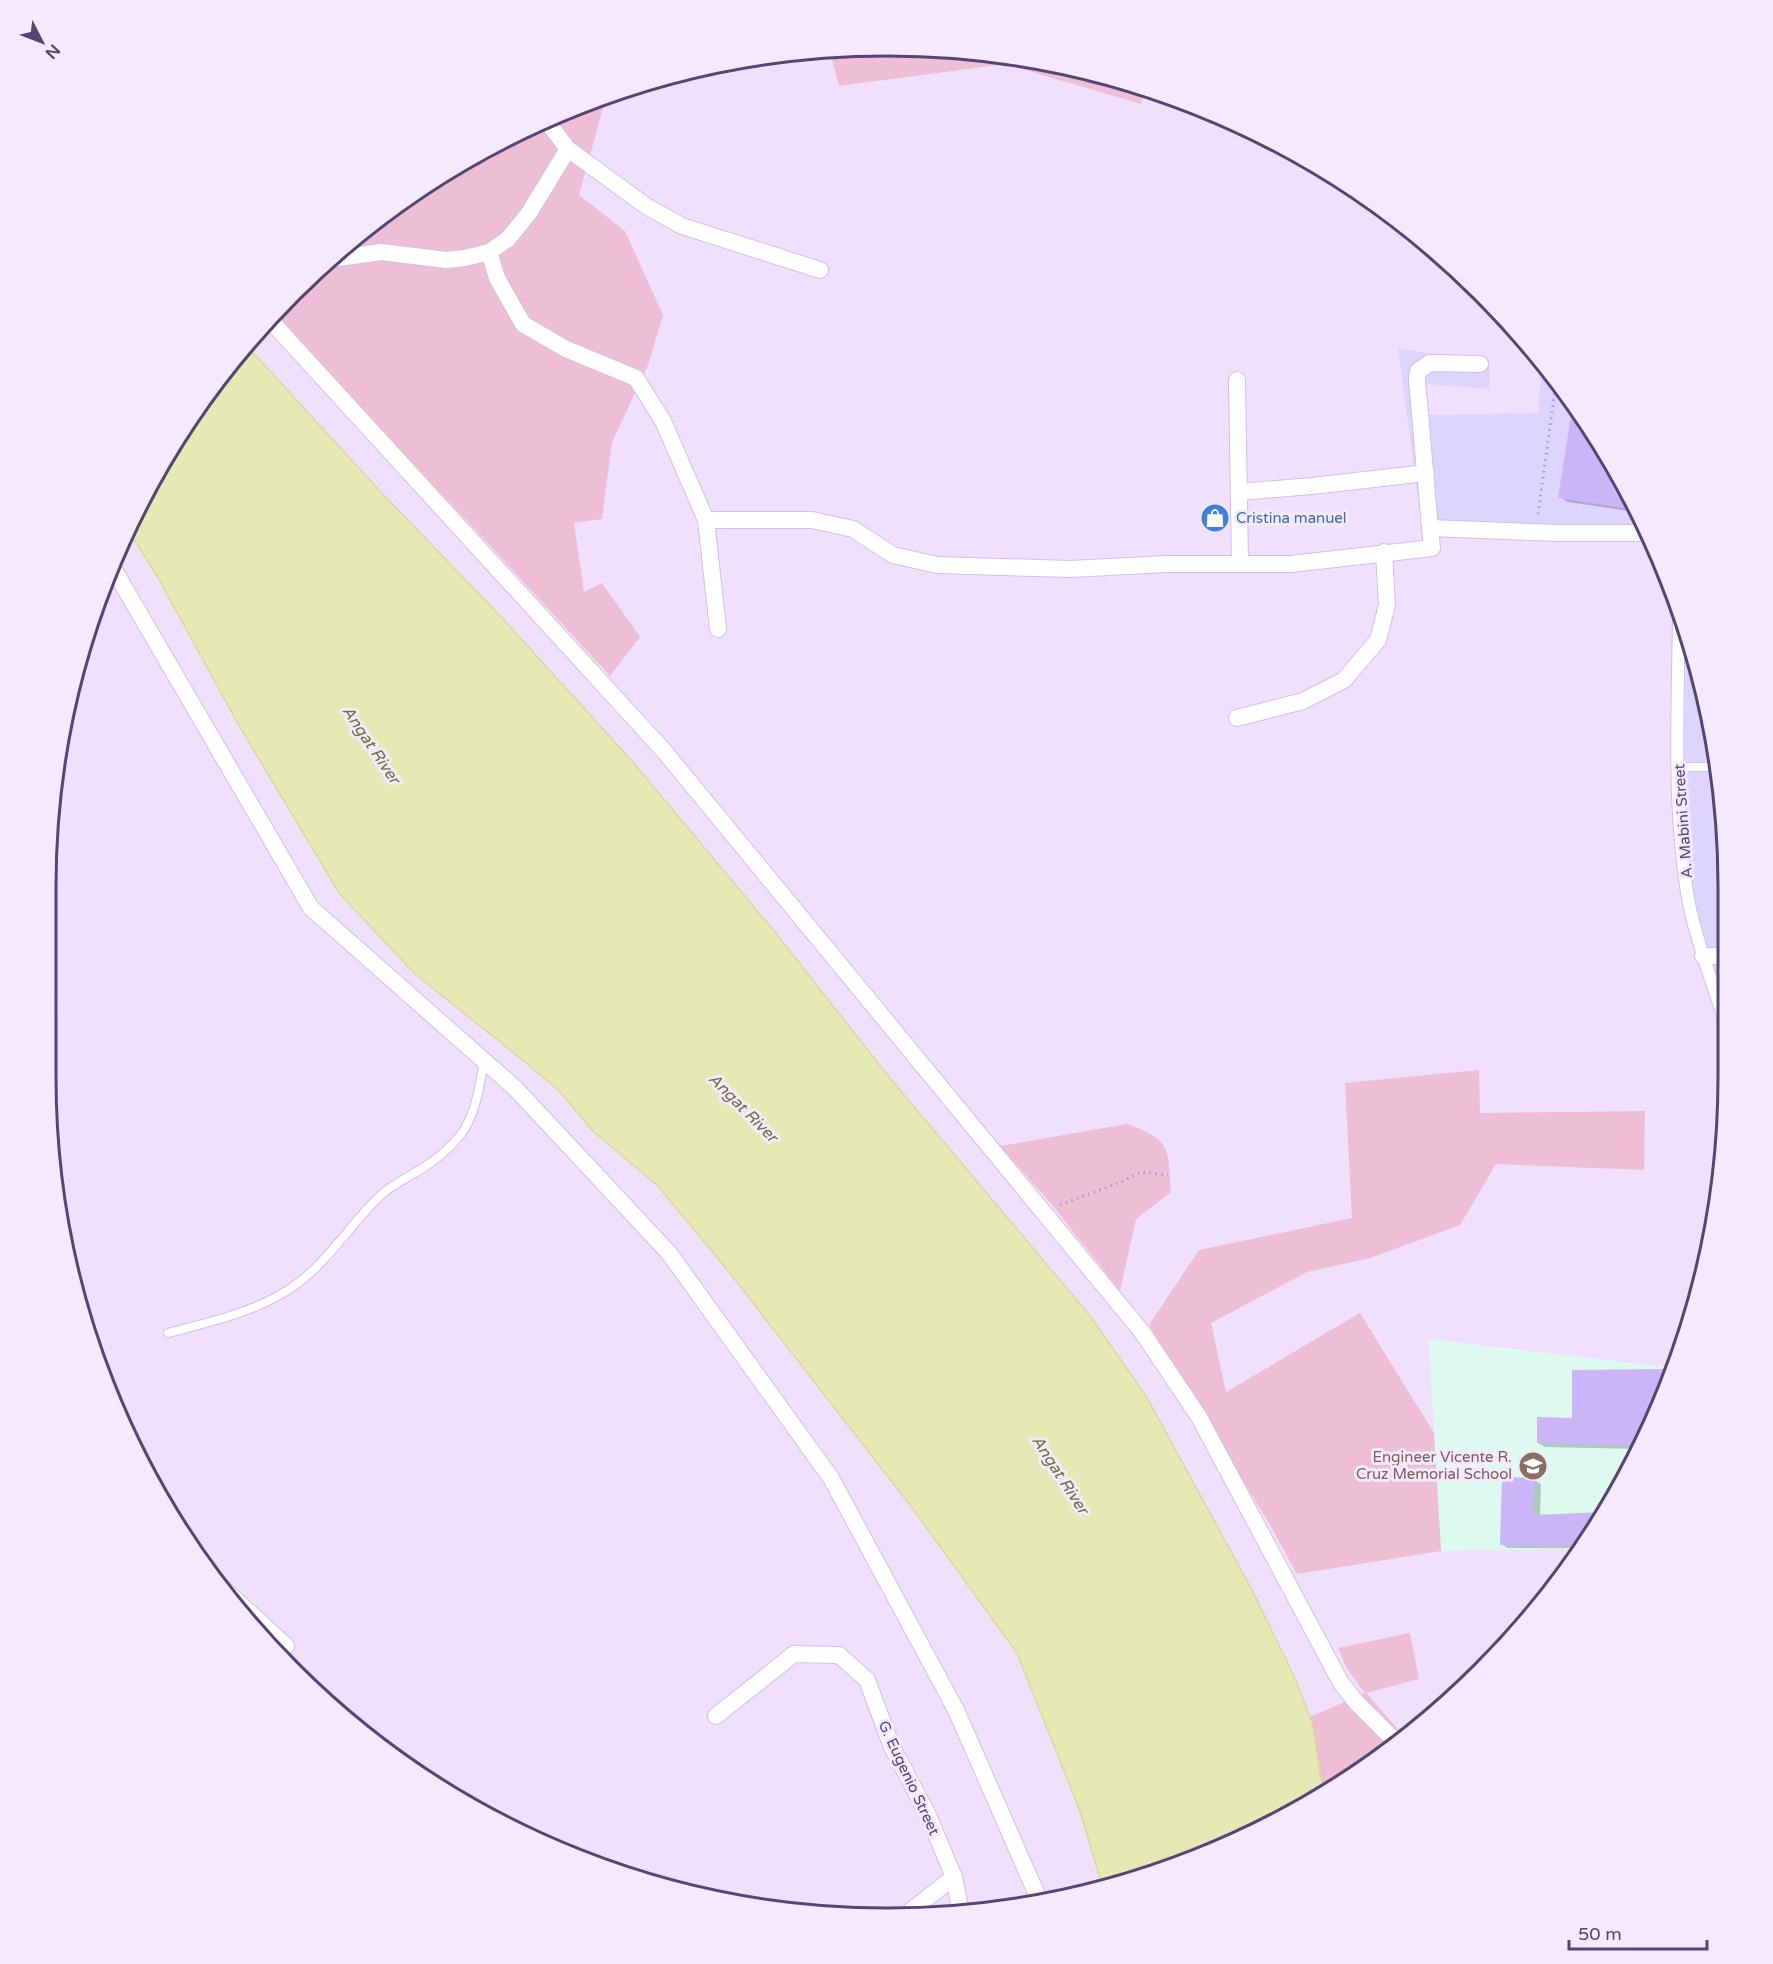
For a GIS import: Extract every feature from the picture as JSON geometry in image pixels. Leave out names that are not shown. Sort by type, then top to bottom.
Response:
[{"type":"street","points":[[551,127],[568,149],[646,206],[682,226],[820,270]]},
{"type":"street","points":[[345,257],[381,252],[446,260],[489,252],[508,239],[529,213],[568,149]]},
{"type":"street","points":[[489,252],[497,278],[523,324],[566,349],[636,378],[663,421],[706,520],[718,629]]},
{"type":"street","points":[[275,325],[664,751],[1142,1332],[1193,1408],[1341,1683],[1356,1702],[1391,1737]]},
{"type":"street","points":[[706,520],[812,520],[853,530],[893,555],[937,565],[1070,569],[1167,564],[1291,564],[1432,548],[1418,371],[1430,363],[1480,364]]},
{"type":"street","points":[[1236,380],[1240,564]]},
{"type":"street","points":[[1239,492],[1426,473]]},
{"type":"street","points":[[1430,528],[1638,533]]},
{"type":"street","points":[[1237,718],[1303,701],[1344,680],[1378,640],[1387,605],[1384,552]]},
{"type":"street","points":[[117,574],[311,908],[515,1088],[669,1253],[831,1478],[956,1710],[1037,1895]]},
{"type":"street","name":"A. Mabini Street","points":[[1679,638],[1681,830],[1689,904],[1718,1000]]},
{"type":"street","points":[[1704,956],[1718,956]]},
{"type":"street","points":[[258,1620],[286,1646]]},
{"type":"street","name":"G. Eugenio Street","points":[[716,1716],[794,1654],[839,1655],[867,1680],[892,1746],[928,1815],[954,1877],[959,1905]]},
{"type":"street","points":[[915,1907],[954,1877]]},
{"type":"lane","points":[[1679,767],[1708,767]]},
{"type":"lane","points":[[168,1333],[241,1313],[289,1289],[321,1262],[382,1194],[427,1166],[454,1144],[470,1123],[477,1102],[485,1061]]},
{"type":"path","points":[[1535,532],[1555,393]]},
{"type":"path","points":[[1043,1212],[1141,1172],[1168,1175]]},
{"type":"shaded area","points":[[832,57],[941,57],[1003,64],[839,86]]},
{"type":"shaded area","points":[[1008,65],[1049,71],[1102,84],[1143,97],[1141,104]]},
{"type":"shaded area","points":[[604,106],[579,195],[625,231],[663,315],[648,365],[612,442],[602,519],[574,523],[584,592],[602,583],[640,637],[610,676],[278,322],[339,262],[381,227],[425,196],[519,141]]},
{"type":"shaded area","points":[[1398,348],[1490,365],[1489,389],[1427,384],[1428,414],[1538,413],[1541,375],[1606,471],[1638,533],[1441,538],[1423,535]]},
{"type":"shaded area","points":[[1686,660],[1702,724],[1716,832],[1718,986],[1693,901],[1684,812]]},
{"type":"shaded area","points":[[1479,1070],[1480,1113],[1645,1111],[1644,1170],[1496,1164],[1460,1225],[1370,1258],[1307,1272],[1211,1323],[1226,1392],[1360,1313],[1434,1433],[1441,1551],[1297,1574],[1270,1525],[1149,1325],[1199,1250],[1352,1218],[1345,1083]]},
{"type":"shaded area","points":[[1127,1124],[1152,1135],[1165,1148],[1168,1155],[1171,1192],[1136,1219],[1120,1291],[1053,1206],[1000,1146]]},
{"type":"shaded area","name":"Engineer Vicente R. Cruz Memorial School","points":[[1429,1339],[1665,1367],[1632,1445],[1606,1493],[1571,1548],[1441,1551]]},
{"type":"shaded area","points":[[1410,1633],[1419,1679],[1366,1693],[1400,1731],[1322,1785],[1310,1717],[1365,1693],[1347,1669],[1338,1648]]},
{"type":"water","name":"Angat River","points":[[252,351],[379,490],[505,621],[632,761],[775,932],[889,1077],[1091,1317],[1146,1396],[1252,1590],[1294,1676],[1312,1722],[1322,1785],[1254,1823],[1205,1845],[1101,1880],[1080,1811],[1017,1653],[910,1505],[729,1272],[658,1186],[594,1132],[559,1091],[415,974],[339,893],[237,722],[157,576],[133,537],[167,471],[196,425],[227,381]]},
{"type":"building","points":[[1571,416],[1606,471],[1626,509],[1558,498]]},
{"type":"building","points":[[1664,1369],[1632,1446],[1537,1443],[1537,1417],[1572,1418],[1572,1370]]},
{"type":"building","points":[[1502,1477],[1535,1478],[1533,1515],[1594,1512],[1573,1545],[1500,1545]]},
{"type":"place","name":"Cristina manuel","points":[[1215,518]]},
{"type":"place","name":"Engineer Vicente R. Cruz Memorial School","points":[[1533,1466]]}]
